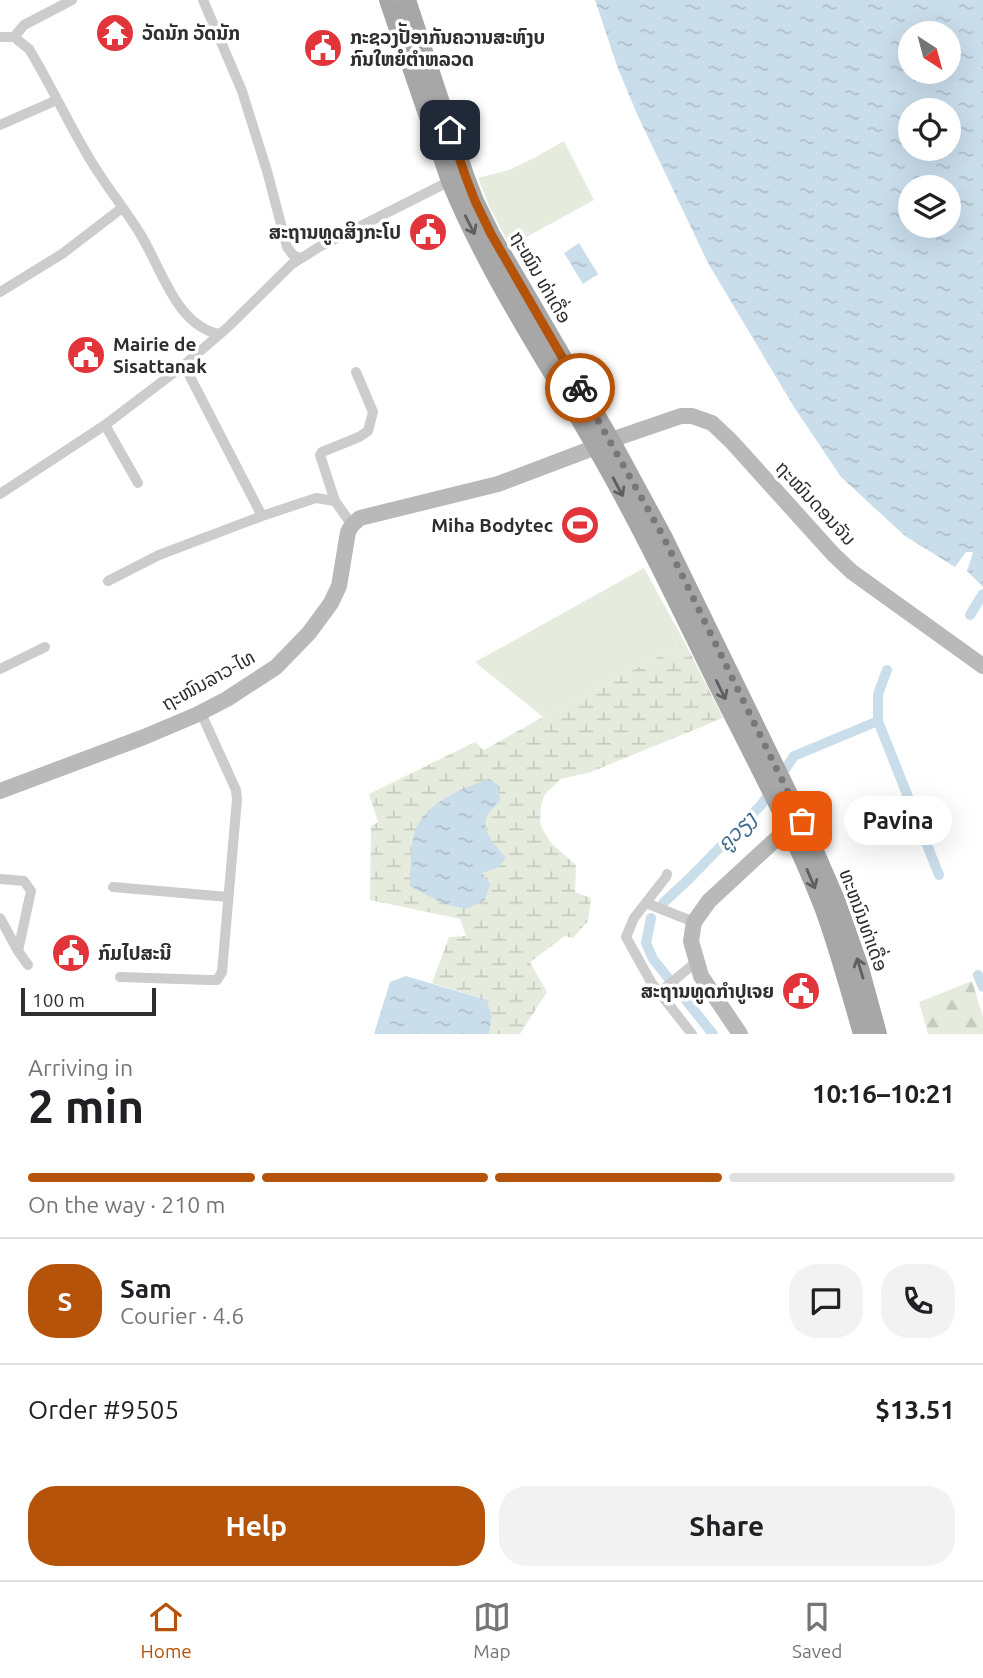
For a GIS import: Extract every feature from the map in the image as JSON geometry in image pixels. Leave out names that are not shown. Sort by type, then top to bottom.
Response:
[{"type":"main road","name":"ຖະໝົນ ທ່າເດື່ອ","points":[[388,0],[427,88],[457,178],[475,201],[603,444],[663,536],[759,750]]},
{"type":"main road","name":"ຖະໝົນ ທ່າເດື່ອ","points":[[407,0],[427,88]]},
{"type":"main road","name":"ທະຫນົນທ່າເດື່ອ","points":[[759,750],[795,825],[837,902],[860,968],[878,1034]]},
{"type":"main road","name":"ທະຫນົນທ່າເດື່ອ","points":[[795,825],[862,1034]]},
{"type":"street","points":[[14,37],[24,25],[72,0]]},
{"type":"street","points":[[200,0],[242,91],[287,247],[293,255],[300,258]]},
{"type":"street","points":[[0,37],[14,37],[29,49],[44,67],[57,100],[91,162],[140,233],[171,293],[189,317],[203,329],[219,334]]},
{"type":"street","points":[[0,125],[57,100]]},
{"type":"street","points":[[0,494],[105,425],[184,365],[300,258],[457,178]]},
{"type":"street","points":[[0,292],[62,254],[122,208]]},
{"type":"street","points":[[184,365],[261,516]]},
{"type":"street","points":[[356,372],[373,412],[368,431],[320,455],[335,501],[352,525],[366,515],[498,484],[603,444]]},
{"type":"street","name":"ຖະໝົນດອນຈັນ","points":[[603,444],[681,416],[712,422],[852,572],[983,666]]},
{"type":"street","points":[[105,425],[138,483]]},
{"type":"street","points":[[108,581],[159,555],[261,516],[316,498],[335,501]]},
{"type":"street","name":"ຖະໜົນລາວ-ໄທ","points":[[0,791],[201,713],[276,667],[331,603],[339,586],[348,532],[352,525]]},
{"type":"street","points":[[0,669],[45,648]]},
{"type":"street","points":[[120,977],[217,980],[222,972],[237,799],[236,790],[201,713]]},
{"type":"street","points":[[740,1034],[692,965],[691,941],[694,922],[709,901],[795,825]]},
{"type":"street","points":[[667,874],[634,918],[626,937],[651,982],[663,990],[692,1034]]},
{"type":"street","points":[[0,879],[24,881],[31,891],[18,951]]},
{"type":"street","points":[[113,887],[228,897]]},
{"type":"street","points":[[646,903],[694,922]]},
{"type":"street","points":[[0,918],[28,965]]},
{"type":"street","points":[[663,990],[692,965]]},
{"type":"green space","points":[[564,141],[594,200],[510,246],[478,178],[509,170]]},
{"type":"green space","points":[[644,568],[685,643],[543,717],[475,662]]},
{"type":"green space","points":[[685,643],[723,718],[591,772],[561,779],[545,794],[541,805],[540,824],[550,842],[576,865],[575,892],[591,898],[588,921],[573,938],[565,936],[530,962],[547,992],[520,1034],[489,1034],[492,1016],[487,1000],[432,983],[449,937],[466,936],[460,919],[370,900],[371,826],[378,822],[369,794],[475,742],[484,750]]},
{"type":"green space","points":[[972,981],[983,1017],[983,1034],[928,1034],[919,1002]]},
{"type":"water","points":[[595,0],[983,0],[983,587],[967,571],[973,552],[966,552],[955,567],[905,536],[841,477],[794,407],[708,263],[617,66]]},
{"type":"water","points":[[579,243],[598,274],[583,284],[564,253]]},
{"type":"water","points":[[489,779],[498,785],[500,801],[487,816],[486,830],[506,858],[497,868],[482,873],[490,884],[485,900],[466,909],[444,904],[410,886],[412,843],[420,821],[436,804],[467,787]]},
{"type":"water","points":[[406,976],[487,1000],[492,1016],[489,1034],[374,1034],[390,982]]},
{"type":"waterway","points":[[970,615],[983,594]]},
{"type":"waterway","points":[[887,670],[878,694],[878,721],[939,875]]},
{"type":"waterway","name":"ຄູວຽງ","points":[[780,777],[794,756],[878,721]]},
{"type":"waterway","name":"ຄູວຽງ","points":[[663,903],[761,805],[772,790]]},
{"type":"waterway","name":"ຄູວຽງ","points":[[651,918],[646,943],[653,959],[713,1034]]},
{"type":"waterway","points":[[978,975],[983,987]]},
{"type":"way so far","points":[[580,388],[663,536],[802,821]]},
{"type":"place","name":"ວັດນັກ ວັດນັກ","points":[[115,33]]},
{"type":"place","name":"ກະຊວງປັັອາກັນຄວານສະຫົງບ ກົນໃຫຍໍຕຳຫລວດ","points":[[323,48]]},
{"type":"place","name":"ສະຖານທູດສິງກະໂປ","points":[[428,232]]},
{"type":"place","name":"Mairie de Sisattanak","points":[[86,355]]},
{"type":"place","name":"Miha Bodytec","points":[[580,525]]},
{"type":"place","name":"Pavina","points":[[802,821]]},
{"type":"place","name":"ກົມໄປສະນີ","points":[[71,953]]},
{"type":"place","name":"ສະຖານທູດກຳປູເຈຍ","points":[[801,991]]},
{"type":"route","points":[[450,130],[475,201],[491,234],[580,388]]}]
